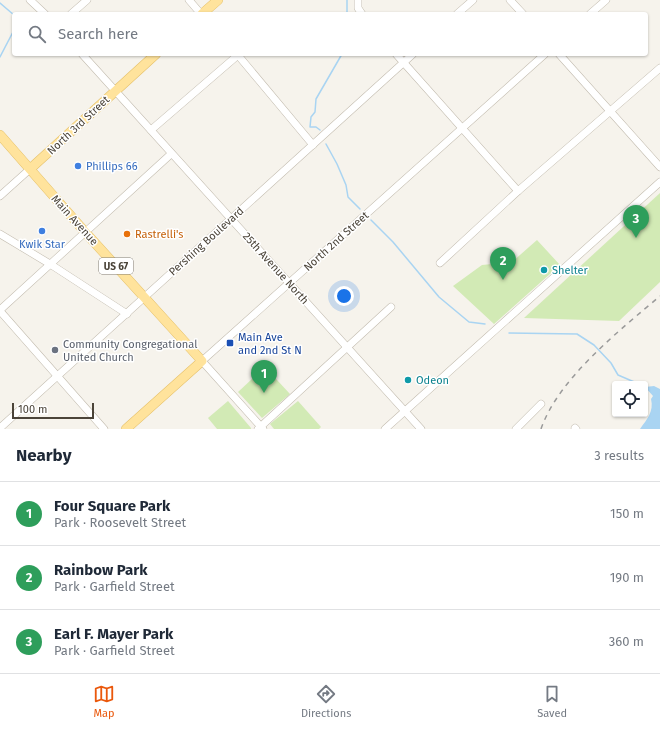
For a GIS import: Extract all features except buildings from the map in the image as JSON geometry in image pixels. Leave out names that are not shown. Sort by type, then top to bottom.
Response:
[{"type":"main road","points":[[204,12],[218,0]]},
{"type":"main road","name":"North 3rd Street","points":[[30,170],[154,56]]},
{"type":"main road","name":"Main Avenue","points":[[0,135],[85,232],[202,361]]},
{"type":"main road","name":"North 2nd Street","points":[[126,429],[202,361]]},
{"type":"street","points":[[30,0],[43,12]]},
{"type":"street","points":[[73,12],[87,0]]},
{"type":"street","points":[[188,0],[200,12]]},
{"type":"street","points":[[459,12],[473,0]]},
{"type":"street","points":[[510,0],[521,12]]},
{"type":"street","points":[[592,12],[606,0]]},
{"type":"street","name":"25th Avenue North","points":[[84,56],[404,412],[421,429]]},
{"type":"street","points":[[151,130],[236,56]]},
{"type":"street","points":[[240,56],[314,145]]},
{"type":"street","points":[[398,56],[518,191]]},
{"type":"street","name":"Pershing Boulevard","points":[[0,428],[128,314],[411,56]]},
{"type":"street","name":"North 2nd Street","points":[[202,361],[543,56]]},
{"type":"street","points":[[561,56],[660,167]]},
{"type":"street","points":[[440,263],[518,191],[660,68]]},
{"type":"street","points":[[104,429],[0,311],[171,154]]},
{"type":"street","name":"North 3rd Street","points":[[0,196],[30,170]]},
{"type":"street","points":[[385,429],[660,182]]},
{"type":"street","points":[[0,234],[128,314]]},
{"type":"street","points":[[261,428],[346,347],[391,307]]},
{"type":"street","name":"Main Avenue","points":[[202,361],[261,428]]},
{"type":"street","points":[[516,429],[541,404]]},
{"type":"green space","points":[[660,193],[660,282],[619,321],[524,318]]},
{"type":"green space","points":[[537,240],[560,265],[494,324],[453,286],[482,265],[512,262]]},
{"type":"green space","points":[[265,367],[290,394],[262,418],[238,392]]},
{"type":"green space","points":[[228,401],[251,429],[217,429],[208,418]]},
{"type":"green space","points":[[298,401],[321,427],[319,429],[274,429],[270,424]]},
{"type":"water","points":[[654,386],[660,389],[660,429],[640,429],[652,408],[651,399],[653,396],[648,390],[648,387]]},
{"type":"waterway","points":[[347,0],[347,12]]},
{"type":"waterway","points":[[0,3],[12,13]]},
{"type":"waterway","points":[[0,57],[12,34]]},
{"type":"waterway","points":[[320,130],[316,127],[310,127],[311,117],[315,112],[316,99],[341,56]]},
{"type":"waterway","points":[[326,144],[346,185],[348,197],[360,209]]},
{"type":"waterway","points":[[371,220],[393,242],[439,297],[469,322],[485,324]]},
{"type":"waterway","points":[[509,333],[577,334],[594,345],[611,363],[618,375],[632,381]]},
{"type":"railway","points":[[541,429],[549,410],[561,392],[592,356],[660,296]]},
{"type":"place","name":"Phillips 66","points":[[78,166]]},
{"type":"place","name":"Kwik Star","points":[[42,231]]},
{"type":"place","name":"Rastrelli's","points":[[127,234]]},
{"type":"place","name":"Earl F. Mayer Park","points":[[636,238]]},
{"type":"place","name":"Shelter","points":[[544,270]]},
{"type":"place","name":"Rainbow Park","points":[[503,280]]},
{"type":"place","name":"Main Ave and 2nd St N","points":[[230,343]]},
{"type":"place","name":"Community Congregational United Church","points":[[55,350]]},
{"type":"place","name":"Odeon","points":[[408,380]]},
{"type":"place","name":"Four Square Park","points":[[264,393]]}]
